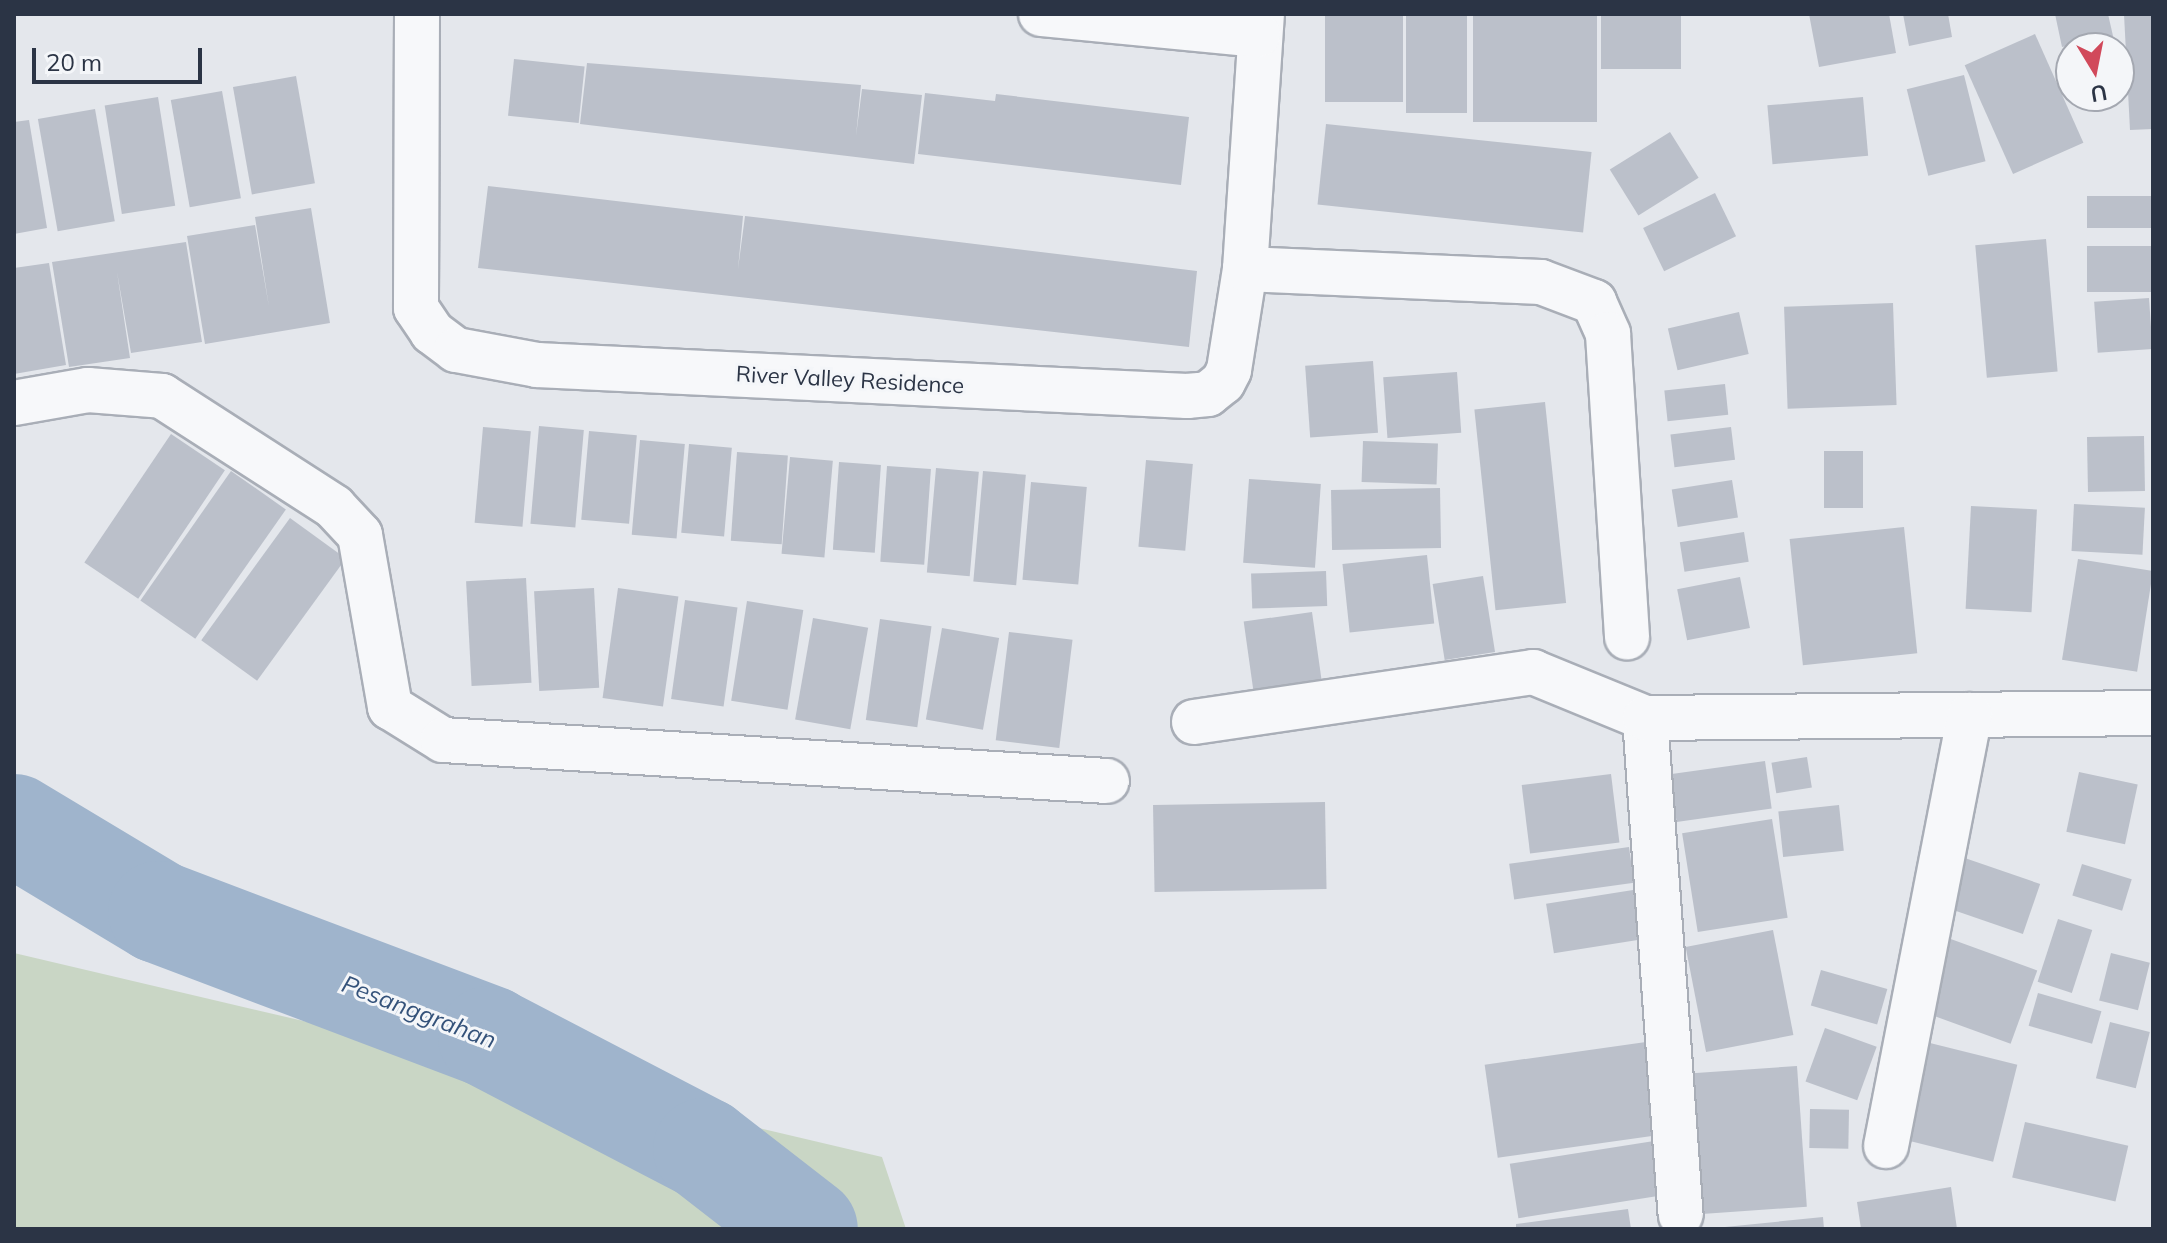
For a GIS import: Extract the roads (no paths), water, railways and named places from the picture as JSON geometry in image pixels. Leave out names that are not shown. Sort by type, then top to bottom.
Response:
[{"type":"street","name":"River Valley Residence","points":[[417,14],[416,308],[432,332],[456,350],[537,365],[1187,396],[1208,394],[1223,382],[1245,269],[1260,24]]},
{"type":"street","points":[[1041,14],[1260,24]]},
{"type":"street","points":[[1245,269],[1541,282],[1594,302],[1608,334],[1627,637]]},
{"type":"street","points":[[14,403],[88,390],[162,396],[334,507],[360,535],[390,707],[443,740],[1107,781]]},
{"type":"street","points":[[1194,722],[1533,672],[1645,718],[2153,713]]},
{"type":"street","points":[[1886,1146],[1970,715]]},
{"type":"street","points":[[1645,718],[1681,1215]]},
{"type":"waterway","name":"Pesanggrahan","points":[[14,825],[159,912],[489,1037],[704,1149],[807,1229]]}]
